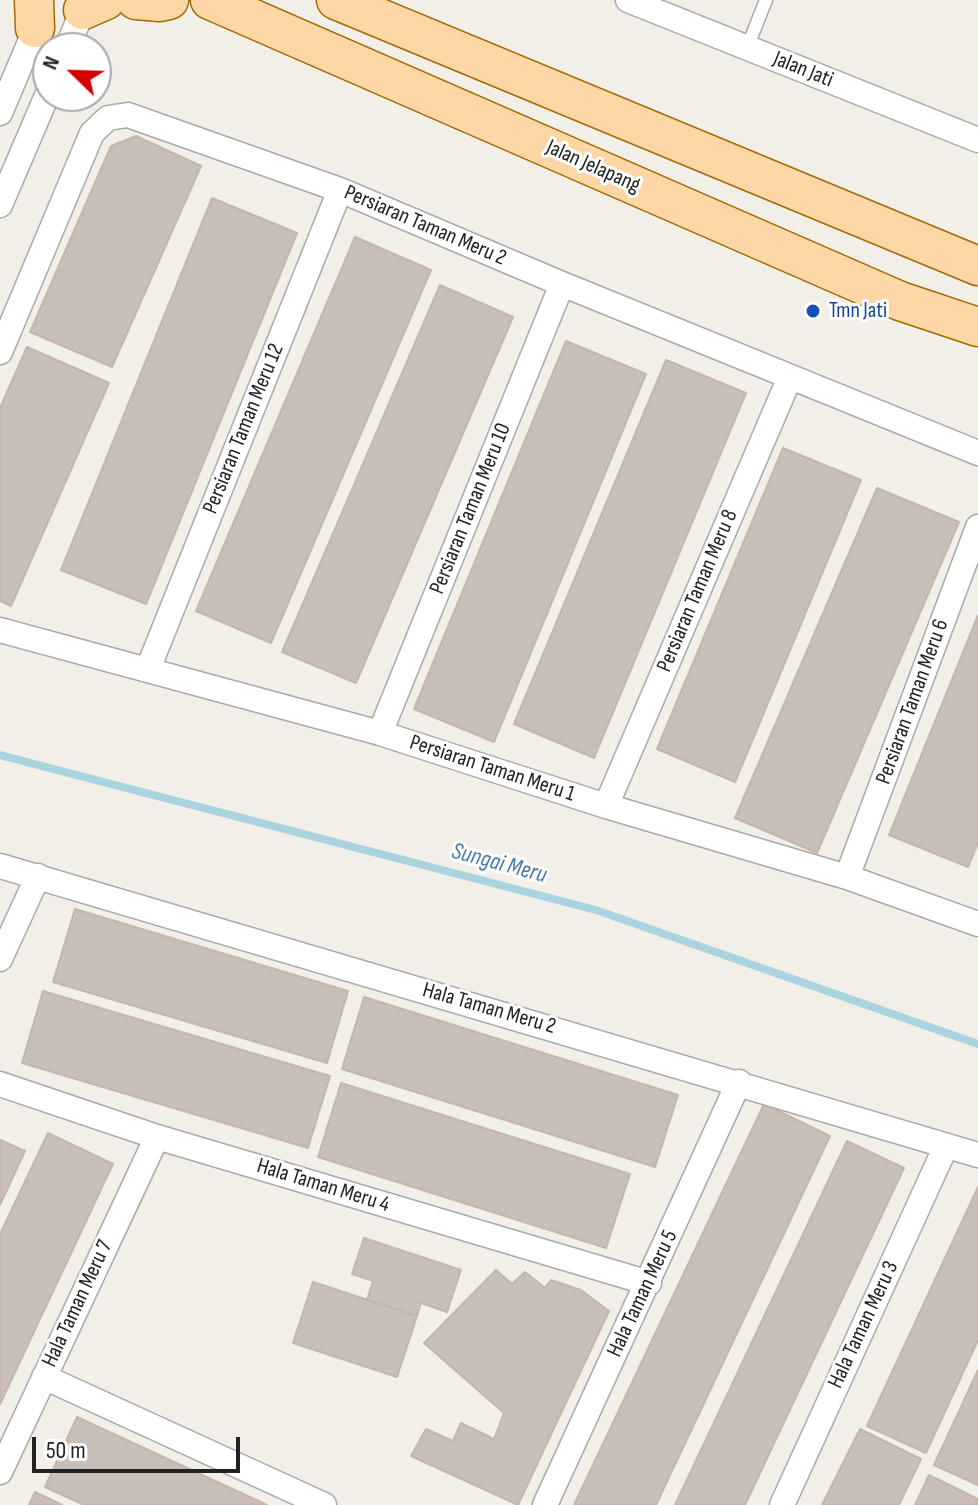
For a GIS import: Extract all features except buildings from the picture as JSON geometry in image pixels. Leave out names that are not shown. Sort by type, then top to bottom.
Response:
[{"type":"main road","points":[[136,0],[169,0]]},
{"type":"main road","name":"Jalan Jelapang","points":[[210,0],[887,295],[978,327]]},
{"type":"main road","points":[[336,0],[978,266]]},
{"type":"street","name":"Jalan Jati","points":[[628,0],[978,140]]},
{"type":"street","points":[[0,113],[65,12]]},
{"type":"street","points":[[0,205],[40,112]]},
{"type":"street","name":"Persiaran Taman Meru 2","points":[[0,352],[92,133],[108,118],[128,115],[340,190],[978,453]]},
{"type":"street","name":"Persiaran Taman Meru 12","points":[[148,669],[340,190]]},
{"type":"street","name":"Persiaran Taman Meru 10","points":[[380,733],[562,284]]},
{"type":"street","name":"Persiaran Taman Meru 8","points":[[606,806],[790,377]]},
{"type":"street","name":"Persiaran Taman Meru 6","points":[[847,877],[978,527]]},
{"type":"street","name":"Persiaran Taman Meru 1","points":[[0,630],[380,733],[606,806],[847,877],[978,924]]},
{"type":"street","name":"Hala Taman Meru 2","points":[[0,866],[978,1155]]},
{"type":"street","points":[[0,959],[38,876]]},
{"type":"street","name":"Hala Taman Meru 5","points":[[545,1505],[739,1082]]},
{"type":"street","name":"Hala Taman Meru 4","points":[[0,1084],[157,1137],[649,1283]]},
{"type":"street","name":"Hala Taman Meru 7","points":[[0,1472],[157,1137]]},
{"type":"street","name":"Hala Taman Meru 3","points":[[782,1505],[946,1146]]},
{"type":"street","points":[[44,1377],[324,1505]]},
{"type":"lane","points":[[747,48],[766,0]]},
{"type":"waterway","name":"Sungai Meru","points":[[0,755],[596,910],[978,1044]]},
{"type":"place","name":"Tmn Jati","points":[[813,311]]}]
